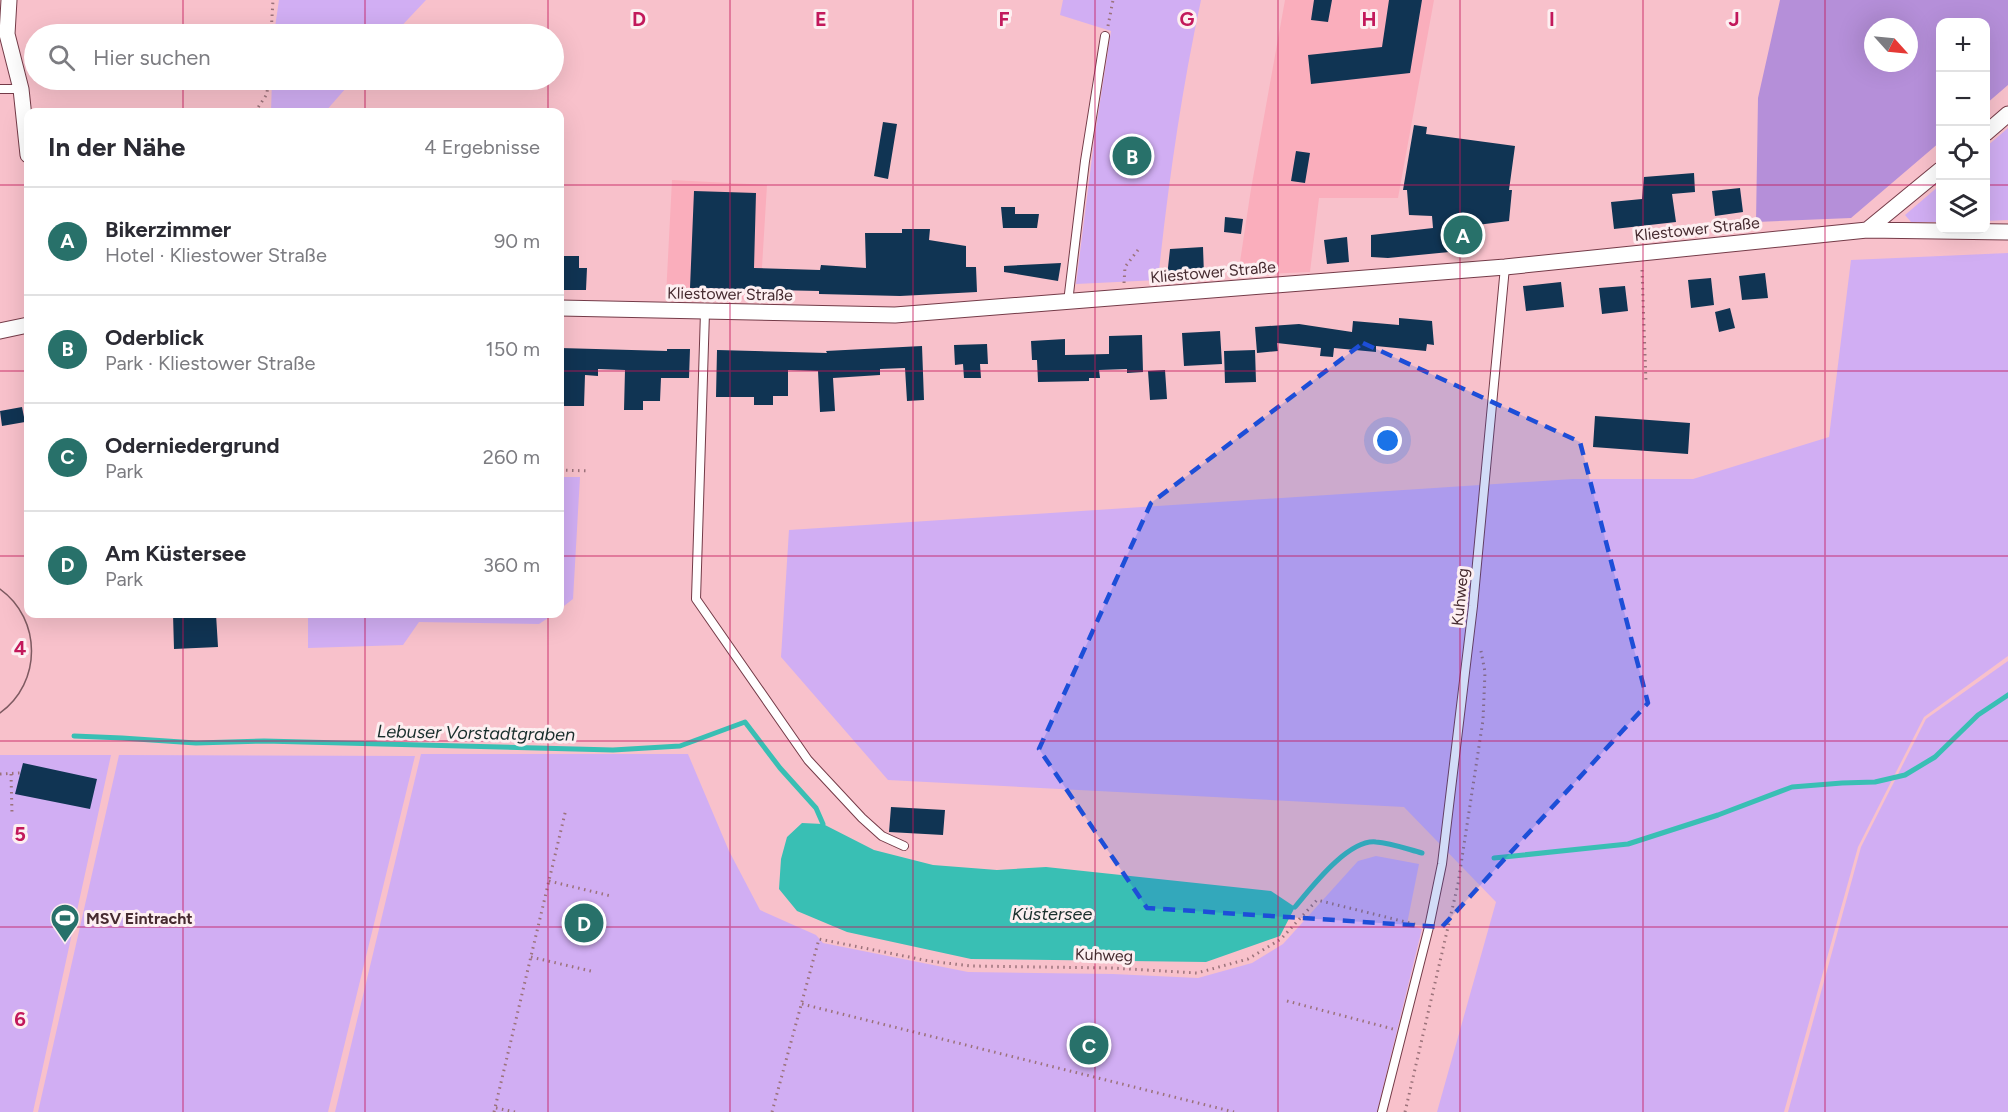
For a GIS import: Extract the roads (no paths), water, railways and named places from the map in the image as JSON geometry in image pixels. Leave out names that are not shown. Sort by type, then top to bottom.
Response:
[{"type":"street","points":[[9,0],[7,34],[21,89],[24,117]]},
{"type":"street","points":[[1990,130],[2008,114]]},
{"type":"street","points":[[1867,230],[1936,174]]},
{"type":"street","name":"Kliestower Straße","points":[[564,308],[895,315],[1505,267],[1867,230],[2008,232]]},
{"type":"street","points":[[0,331],[24,327]]},
{"type":"lane","points":[[1068,302],[1085,161],[1105,36]]},
{"type":"lane","points":[[0,89],[21,89]]},
{"type":"lane","name":"Kuhweg","points":[[1382,1112],[1429,927],[1442,864],[1473,606],[1505,267]]},
{"type":"lane","points":[[705,312],[696,599],[807,760],[882,836],[903,846]]},
{"type":"water","name":"Küstersee","points":[[802,823],[823,824],[874,850],[933,865],[997,870],[1046,867],[1271,891],[1295,907],[1280,936],[1206,962],[971,959],[847,932],[797,911],[779,889],[781,859],[787,837]]},
{"type":"waterway","name":"Lebuser Vorstadtgraben","points":[[1494,858],[1628,844],[1718,815],[1792,787],[1875,782],[1905,775],[1935,757],[1978,715],[2008,695]]},
{"type":"waterway","name":"Lebuser Vorstadtgraben","points":[[74,736],[196,743],[264,741],[613,750],[680,746],[745,722],[780,768],[816,808],[823,824]]},
{"type":"waterway","name":"Lebuser Vorstadtgraben","points":[[1295,907],[1331,866],[1342,856],[1365,843],[1376,842],[1422,853]]},
{"type":"tram line","points":[[0,589],[14,602],[24,617]]},
{"type":"tram line","points":[[0,713],[14,700],[24,685],[30,668],[32,651],[30,634],[24,618]]},
{"type":"place","name":"Oderblick","points":[[1132,156]]},
{"type":"place","name":"Bikerzimmer","points":[[1463,235]]},
{"type":"place","name":"Am Küstersee","points":[[584,923]]},
{"type":"place","name":"MSV Eintracht","points":[[65,944]]},
{"type":"place","name":"Oderniedergrund","points":[[1089,1045]]}]
